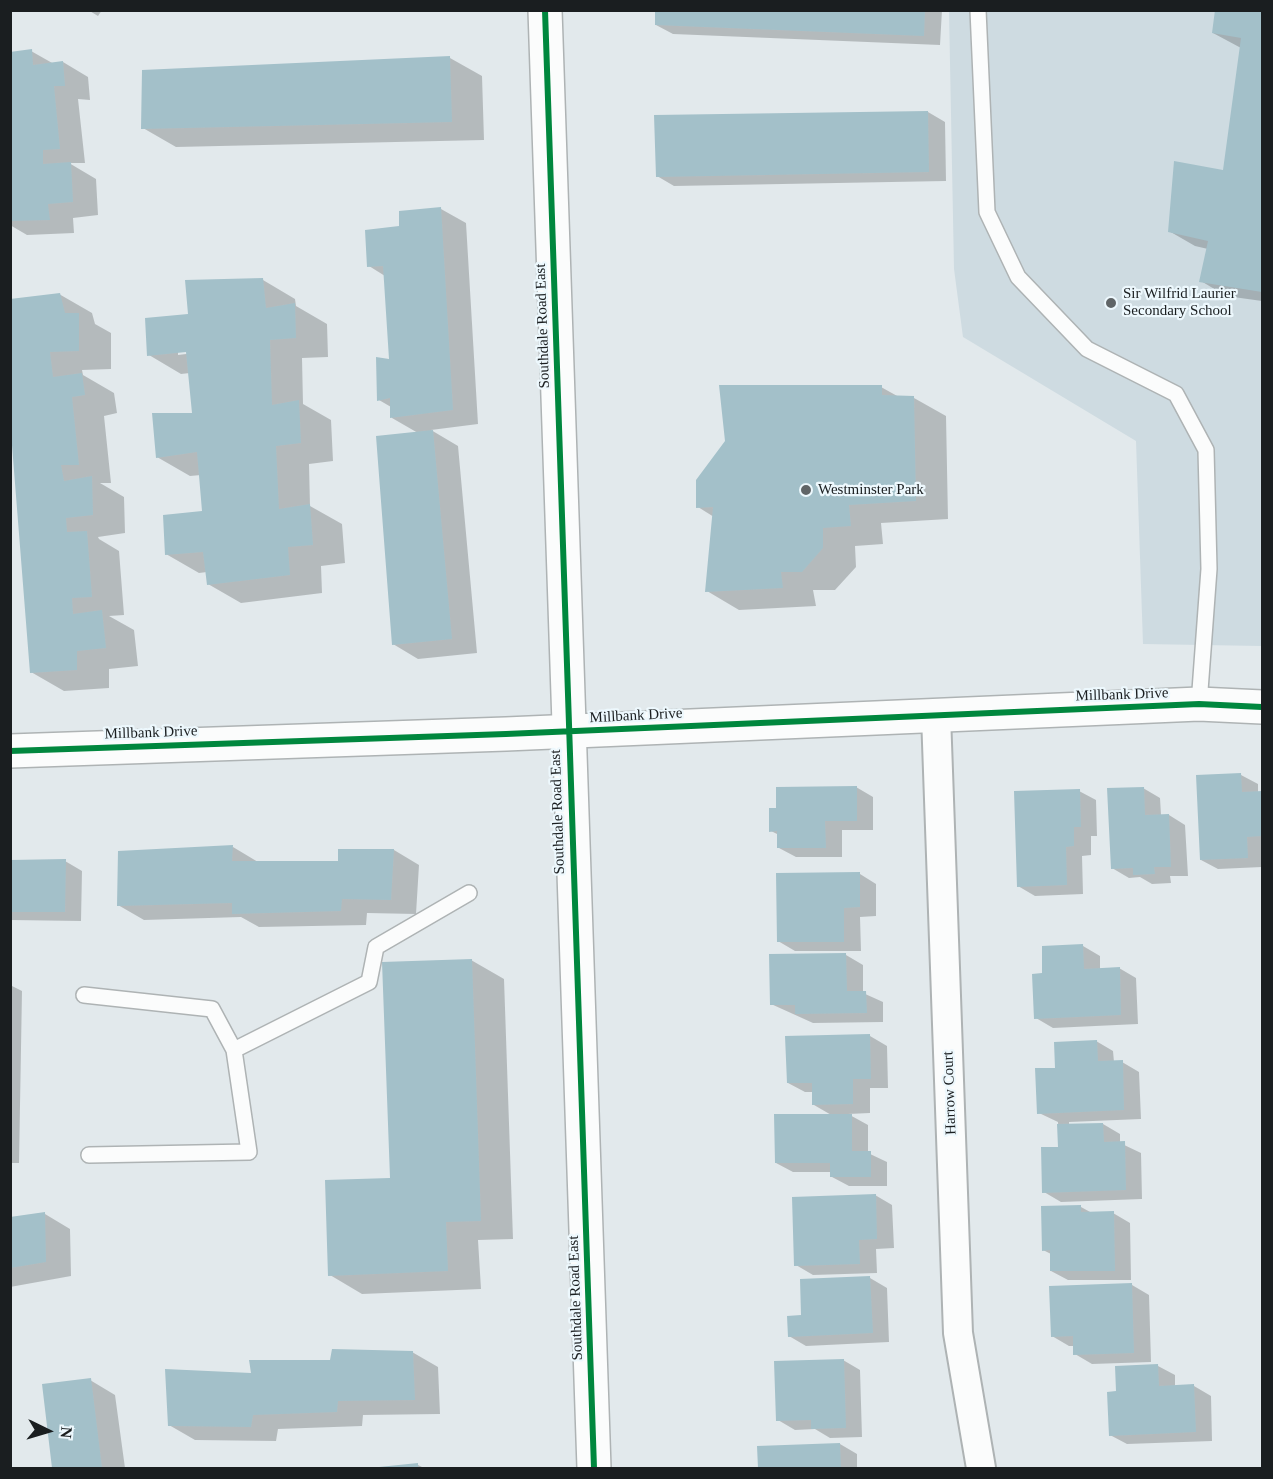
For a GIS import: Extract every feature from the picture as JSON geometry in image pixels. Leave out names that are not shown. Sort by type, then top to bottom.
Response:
[{"type":"main road","name":"Southdale Road East","points":[[545,10],[567,731],[594,1468]]},
{"type":"main road","name":"Millbank Drive","points":[[10,751],[567,731],[1199,704],[1263,707]]},
{"type":"street","name":"Harrow Court","points":[[936,715],[958,1333],[981,1468]]},
{"type":"lane","points":[[978,10],[987,212],[1018,277],[1087,349],[1176,394],[1206,450],[1209,569],[1199,704]]},
{"type":"lane","points":[[234,1050],[369,982],[376,947],[469,893]]},
{"type":"lane","points":[[84,995],[212,1009],[234,1050],[249,1152],[89,1155]]},
{"type":"shaded area","name":"Sir Wilfrid Laurier Secondary School","points":[[949,11],[1262,11],[1262,646],[1143,644],[1136,441],[963,337],[954,269]]},
{"type":"building","points":[[655,10],[925,10],[924,36],[655,25]]},
{"type":"building","points":[[1215,10],[1262,10],[1262,292],[1199,282],[1208,241],[1168,232],[1174,161],[1223,170],[1241,38],[1212,33]]},
{"type":"building","points":[[32,49],[33,65],[63,61],[65,86],[54,86],[60,149],[43,150],[43,164],[71,162],[73,202],[48,204],[50,220],[10,221],[10,52]]},
{"type":"building","points":[[450,56],[452,122],[141,129],[142,70]]},
{"type":"building","points":[[928,111],[929,172],[656,177],[654,115]]},
{"type":"building","points":[[441,207],[453,410],[390,418],[390,398],[377,401],[376,357],[389,359],[383,266],[367,267],[365,230],[399,226],[399,211]]},
{"type":"building","points":[[263,278],[266,308],[295,303],[296,338],[270,340],[272,405],[299,400],[301,443],[276,446],[279,509],[310,504],[313,545],[288,547],[290,575],[207,585],[203,552],[165,555],[163,515],[202,511],[197,452],[156,458],[152,413],[192,413],[186,352],[147,356],[145,318],[188,314],[185,280]]},
{"type":"building","points":[[60,293],[65,313],[79,313],[79,351],[50,352],[53,377],[82,373],[85,395],[72,397],[79,465],[61,465],[64,481],[92,476],[93,515],[66,518],[67,532],[87,531],[92,597],[72,598],[73,614],[102,610],[106,648],[77,651],[77,670],[30,673],[10,420],[10,299]]},
{"type":"building","name":"Westminster Park","points":[[719,385],[882,385],[882,395],[914,396],[916,501],[849,505],[851,526],[823,528],[823,548],[802,572],[781,572],[783,588],[705,592],[713,507],[696,508],[696,480],[725,441]]},
{"type":"building","points":[[433,430],[452,639],[392,645],[376,436]]},
{"type":"building","points":[[1241,773],[1242,792],[1262,791],[1262,836],[1247,837],[1248,858],[1200,860],[1196,775]]},
{"type":"building","points":[[857,786],[857,821],[825,821],[826,848],[777,848],[777,831],[769,832],[769,808],[776,808],[776,787]]},
{"type":"building","points":[[1144,787],[1145,815],[1169,814],[1171,867],[1154,867],[1155,874],[1133,875],[1133,868],[1111,869],[1107,788]]},
{"type":"building","points":[[1080,789],[1081,827],[1074,827],[1074,846],[1066,847],[1067,885],[1017,887],[1014,791]]},
{"type":"building","points":[[233,845],[232,861],[338,861],[338,849],[394,849],[391,900],[342,899],[341,911],[232,914],[232,903],[117,906],[118,851]]},
{"type":"building","points":[[66,859],[65,912],[10,912],[10,860]]},
{"type":"building","points":[[860,872],[860,907],[844,908],[844,942],[777,942],[776,873]]},
{"type":"building","points":[[1083,944],[1084,969],[1120,967],[1121,1015],[1034,1019],[1032,974],[1042,973],[1042,946]]},
{"type":"building","points":[[846,953],[847,991],[866,991],[867,1013],[795,1014],[795,1005],[770,1005],[769,954]]},
{"type":"building","points":[[472,959],[481,1221],[446,1222],[448,1271],[328,1276],[325,1180],[390,1178],[382,962]]},
{"type":"building","points":[[870,1034],[871,1079],[853,1079],[853,1104],[812,1105],[812,1083],[787,1083],[785,1036]]},
{"type":"building","points":[[1097,1040],[1098,1061],[1123,1060],[1124,1110],[1037,1114],[1035,1068],[1055,1068],[1054,1042]]},
{"type":"building","points":[[774,1114],[852,1114],[852,1151],[871,1151],[871,1177],[830,1177],[830,1163],[775,1163]]},
{"type":"building","points":[[1103,1123],[1104,1142],[1125,1141],[1126,1190],[1042,1193],[1041,1147],[1058,1147],[1057,1124]]},
{"type":"building","points":[[876,1194],[877,1239],[859,1240],[860,1264],[794,1266],[792,1197]]},
{"type":"building","points":[[1081,1205],[1081,1212],[1114,1211],[1115,1271],[1050,1271],[1050,1250],[1042,1251],[1041,1206]]},
{"type":"building","points":[[45,1212],[46,1262],[10,1268],[10,1217]]},
{"type":"building","points":[[870,1276],[873,1333],[788,1337],[787,1316],[801,1315],[800,1279]]},
{"type":"building","points":[[1132,1283],[1134,1353],[1073,1355],[1073,1336],[1051,1337],[1049,1286]]},
{"type":"building","points":[[332,1349],[413,1351],[415,1400],[338,1401],[337,1412],[253,1415],[251,1427],[168,1426],[165,1369],[251,1373],[249,1360],[330,1360]]},
{"type":"building","points":[[844,1359],[846,1428],[811,1429],[811,1420],[776,1421],[774,1361]]},
{"type":"building","points":[[1158,1364],[1159,1386],[1194,1384],[1196,1432],[1109,1436],[1107,1392],[1116,1391],[1115,1366]]},
{"type":"building","points":[[91,1378],[102,1468],[52,1468],[42,1384]]},
{"type":"building","points":[[840,1443],[841,1468],[758,1468],[757,1446]]},
{"type":"building","points":[[418,1463],[418,1468],[379,1468],[379,1467]]},
{"type":"cycle path","points":[[545,10],[594,1468]]},
{"type":"cycle path","points":[[10,751],[506,734],[1199,704],[1262,707]]},
{"type":"place","name":"Sir Wilfrid Laurier Secondary School","points":[[1111,303]]},
{"type":"place","name":"Westminster Park","points":[[806,490]]}]
